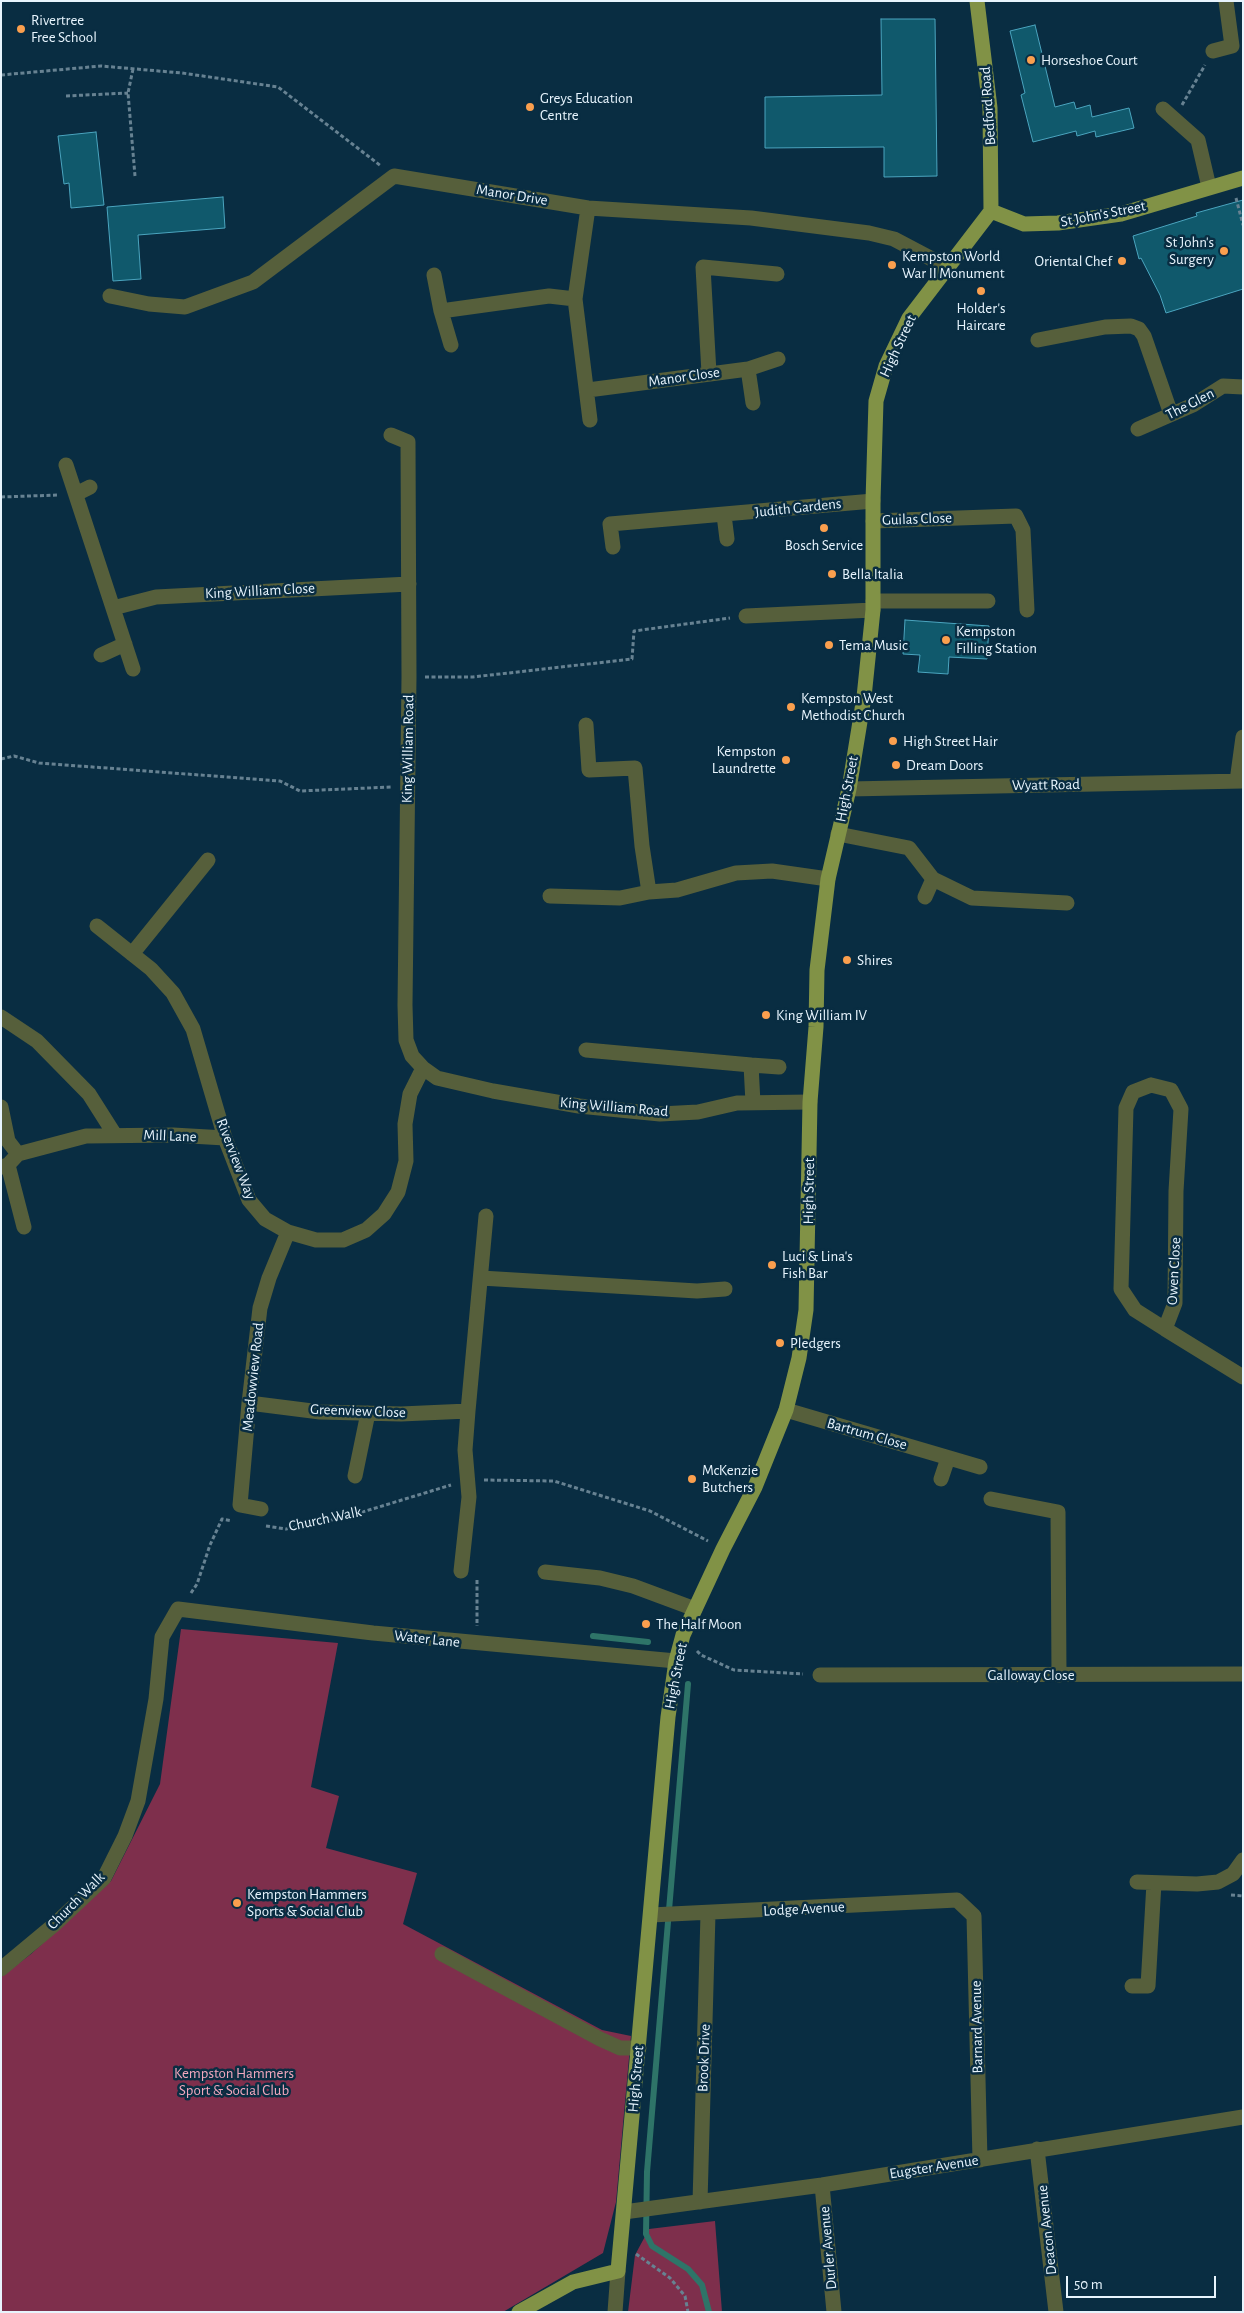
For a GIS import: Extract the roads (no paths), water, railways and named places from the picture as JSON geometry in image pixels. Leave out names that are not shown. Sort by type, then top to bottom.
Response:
[{"type":"main road","name":"Bedford Road","points":[[977,1],[990,108],[991,211]]},
{"type":"main road","name":"St John's Street","points":[[991,211],[1024,224],[1058,223],[1121,214],[1238,179]]},
{"type":"main road","name":"High Street","points":[[618,2270],[639,2048],[663,1915],[668,1717],[676,1661],[683,1636],[722,1549],[755,1487],[786,1410],[799,1358],[806,1310],[810,1102],[816,1027],[817,970],[828,879],[848,789],[864,697],[873,605],[873,500],[876,401],[886,366],[909,318],[946,267],[991,211]]},
{"type":"main road","points":[[519,2312],[574,2282],[618,2270]]},
{"type":"street","points":[[1213,51],[1232,46],[1226,1]]},
{"type":"street","points":[[1168,114],[1198,140],[1209,187]]},
{"type":"street","name":"Manor Drive","points":[[110,296],[149,304],[185,307],[253,282],[394,176],[588,208],[751,218],[869,233],[894,239],[946,267]]},
{"type":"street","points":[[588,208],[575,299],[588,390],[590,420]]},
{"type":"street","points":[[709,373],[703,267],[777,274]]},
{"type":"street","points":[[434,275],[440,310],[451,345]]},
{"type":"street","points":[[440,310],[549,296],[575,299]]},
{"type":"street","points":[[1038,340],[1104,327],[1131,326],[1139,329],[1144,336],[1172,414]]},
{"type":"street","name":"Manor Close","points":[[588,390],[748,368],[778,359]]},
{"type":"street","points":[[748,368],[753,403]]},
{"type":"street","name":"The Glen","points":[[1138,429],[1193,405],[1223,386],[1241,385]]},
{"type":"street","name":"King William Road","points":[[391,435],[408,442],[409,677],[406,1040],[412,1056],[423,1068],[437,1078],[579,1106],[660,1114],[698,1112],[737,1103],[810,1102]]},
{"type":"street","points":[[66,465],[133,669]]},
{"type":"street","points":[[76,494],[90,487]]},
{"type":"street","name":"Judith Gardens","points":[[613,547],[610,524],[873,500]]},
{"type":"street","points":[[724,515],[727,539]]},
{"type":"street","name":"Guilas Close","points":[[873,521],[1016,516],[1022,530],[1027,610]]},
{"type":"street","name":"King William Close","points":[[113,608],[156,597],[409,584]]},
{"type":"street","points":[[746,616],[873,605],[988,601]]},
{"type":"street","points":[[101,655],[124,644]]},
{"type":"street","points":[[586,725],[589,770],[635,768],[642,846],[650,892]]},
{"type":"street","points":[[1240,781],[1243,737]]},
{"type":"street","name":"Wyatt Road","points":[[848,789],[1240,781]]},
{"type":"street","points":[[838,834],[910,848],[933,879],[972,898],[1067,903]]},
{"type":"street","points":[[132,954],[208,860]]},
{"type":"street","points":[[550,896],[620,898],[650,892],[677,890],[736,873],[772,871],[828,879]]},
{"type":"street","points":[[926,897],[933,879]]},
{"type":"street","name":"Riverview Way","points":[[97,926],[151,970],[173,993],[193,1029],[225,1138],[249,1200],[265,1218],[288,1232],[316,1240],[343,1240],[366,1230],[384,1214],[398,1192],[406,1161],[405,1124],[410,1094],[423,1068]]},
{"type":"street","points":[[1,1017],[37,1041],[83,1087],[115,1135]]},
{"type":"street","points":[[586,1050],[779,1067]]},
{"type":"street","points":[[751,1065],[753,1103]]},
{"type":"street","name":"Owen Close","points":[[1165,1329],[1175,1303],[1176,1190],[1181,1109],[1171,1090],[1150,1085],[1133,1092],[1126,1108],[1121,1289],[1135,1310],[1165,1329],[1243,1377]]},
{"type":"street","points":[[1,1107],[8,1141],[18,1154],[5,1166],[24,1227]]},
{"type":"street","name":"Mill Lane","points":[[18,1154],[86,1136],[225,1138]]},
{"type":"street","points":[[461,1571],[469,1497],[465,1450],[486,1216]]},
{"type":"street","name":"Meadowview Road","points":[[260,1509],[240,1505],[249,1403],[260,1308],[269,1278],[288,1232]]},
{"type":"street","points":[[481,1278],[697,1291],[725,1288]]},
{"type":"street","name":"Greenview Close","points":[[249,1403],[320,1412],[468,1411]]},
{"type":"street","name":"Bartrum Close","points":[[786,1410],[980,1467]]},
{"type":"street","points":[[354,1476],[368,1413]]},
{"type":"street","points":[[941,1479],[948,1458]]},
{"type":"street","points":[[991,1499],[1058,1512],[1059,1675]]},
{"type":"street","points":[[545,1572],[600,1578],[633,1586],[695,1609]]},
{"type":"street","name":"Water Lane","points":[[178,1609],[477,1644],[546,1648],[676,1661]]},
{"type":"street","name":"Church Walk","points":[[1,1969],[55,1924],[104,1878],[125,1836],[138,1801],[156,1699],[162,1637],[178,1609]]},
{"type":"street","name":"Galloway Close","points":[[820,1675],[1243,1674]]},
{"type":"street","points":[[1137,1882],[1218,1882],[1232,1874],[1243,1860]]},
{"type":"street","points":[[1132,1986],[1148,1986],[1154,1883]]},
{"type":"street","name":"Lodge Avenue","points":[[663,1915],[957,1900]]},
{"type":"street","name":"Barnard Avenue","points":[[957,1900],[974,1916],[980,2160]]},
{"type":"street","name":"Brook Drive","points":[[700,2202],[708,1914]]},
{"type":"street","points":[[442,1954],[600,2039],[620,2048],[639,2048]]},
{"type":"street","name":"Eugster Avenue","points":[[624,2212],[822,2185],[1243,2117]]},
{"type":"street","name":"Deacon Avenue","points":[[1037,2149],[1056,2312]]},
{"type":"street","name":"Durler Avenue","points":[[822,2185],[834,2312]]},
{"type":"street","points":[[615,2312],[618,2270]]},
{"type":"waterway","points":[[593,1636],[648,1642]]},
{"type":"waterway","points":[[688,1684],[647,2172],[646,2234],[652,2246],[688,2269],[702,2285],[709,2312]]},
{"type":"place","name":"Rivertree Free School","points":[[21,29]]},
{"type":"place","name":"Horseshoe Court","points":[[1031,60]]},
{"type":"place","name":"Greys Education Centre","points":[[530,107]]},
{"type":"place","name":"St John's Surgery","points":[[1224,251]]},
{"type":"place","name":"Oriental Chef","points":[[1122,261]]},
{"type":"place","name":"Kempston World War II Monument","points":[[892,265]]},
{"type":"place","name":"Holder's Haircare","points":[[981,291]]},
{"type":"place","name":"Bosch Service","points":[[824,528]]},
{"type":"place","name":"Bella Italia","points":[[832,574]]},
{"type":"place","name":"Kempston Filling Station","points":[[946,640]]},
{"type":"place","name":"Tema Music","points":[[829,645]]},
{"type":"place","name":"Kempston West Methodist Church","points":[[791,707]]},
{"type":"place","name":"High Street Hair","points":[[893,741]]},
{"type":"place","name":"Kempston Laundrette","points":[[786,760]]},
{"type":"place","name":"Dream Doors","points":[[896,765]]},
{"type":"place","name":"Shires","points":[[847,960]]},
{"type":"place","name":"King William IV","points":[[766,1015]]},
{"type":"place","name":"Luci & Lina's Fish Bar","points":[[772,1265]]},
{"type":"place","name":"Pledgers","points":[[780,1343]]},
{"type":"place","name":"McKenzie Butchers","points":[[692,1479]]},
{"type":"place","name":"The Half Moon","points":[[646,1624]]},
{"type":"place","name":"Kempston Hammers Sports & Social Club","points":[[237,1903]]},
{"type":"park label","name":"Kempston Hammers Sport & Social Club","points":[[234,2082]]}]
